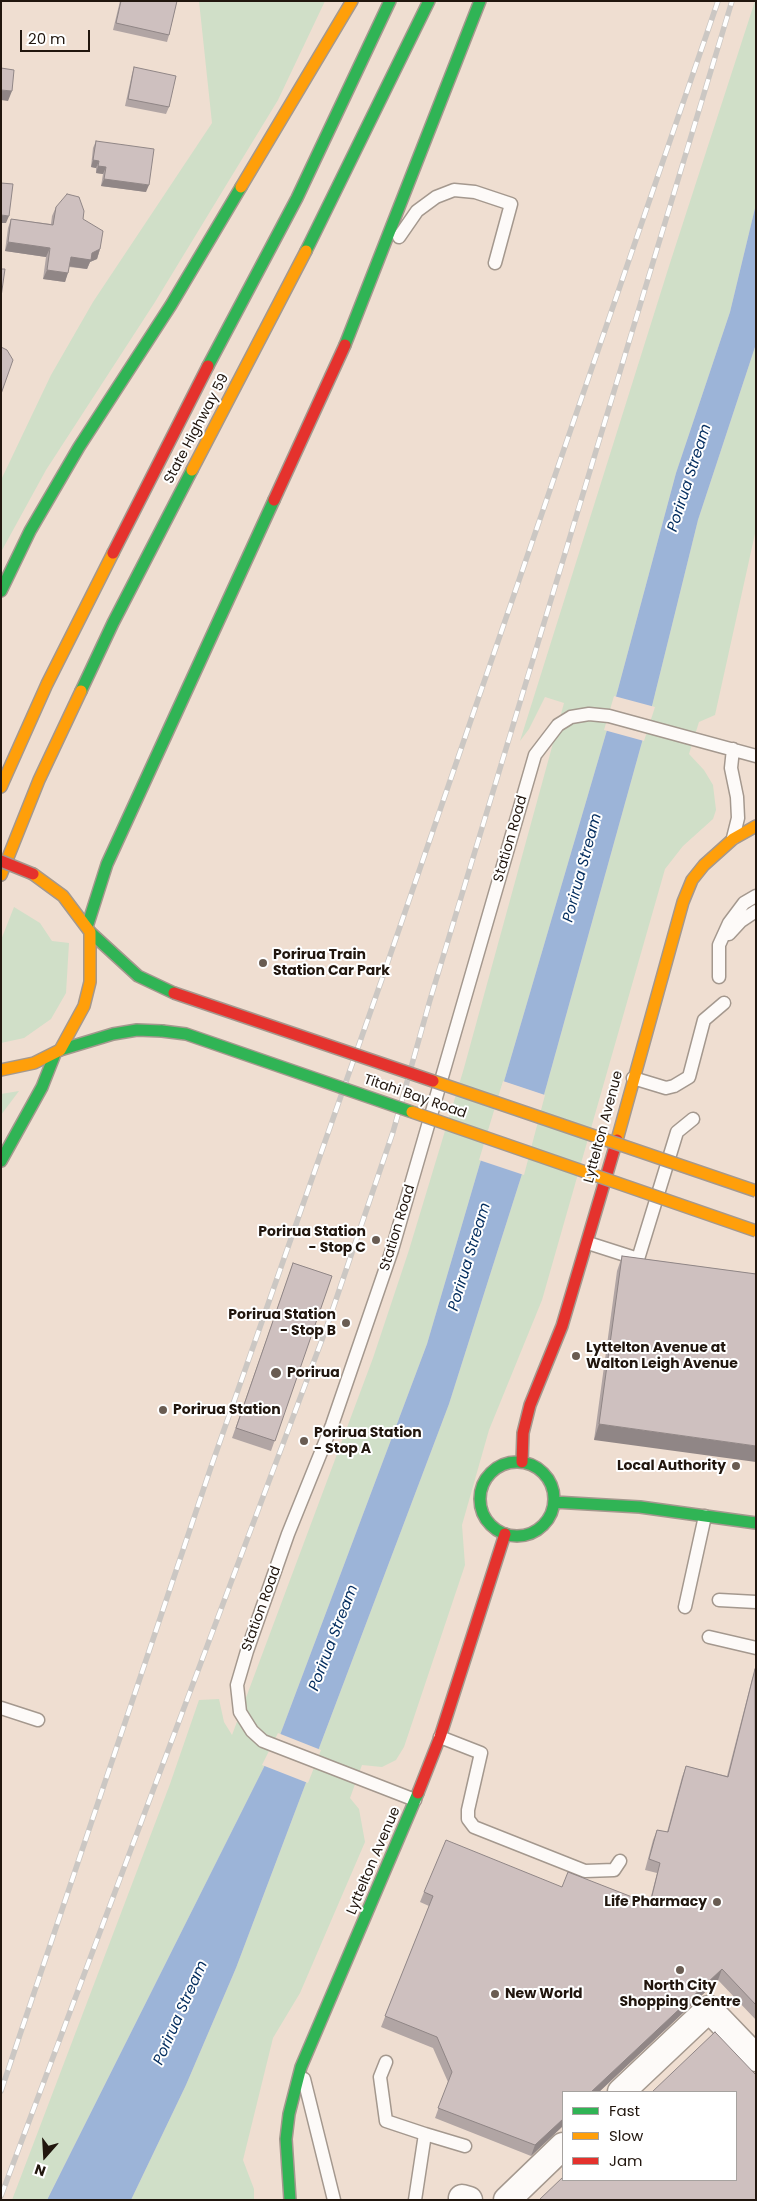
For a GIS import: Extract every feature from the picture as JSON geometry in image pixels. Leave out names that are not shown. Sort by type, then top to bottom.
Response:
[{"type":"main road","points":[[1,592],[30,531],[79,447],[171,304],[352,1]]},
{"type":"main road","name":"State Highway 59","points":[[1,787],[64,650],[297,198],[390,1]]},
{"type":"main road","name":"State Highway 59","points":[[1,875],[40,780],[113,623],[328,208],[429,1]]},
{"type":"main road","points":[[1,1161],[42,1087],[57,1052],[75,1024],[88,997],[90,982],[88,929],[106,864],[355,324],[480,1]]},
{"type":"main road","name":"Lyttelton Avenue","points":[[522,1462],[523,1433],[530,1405],[562,1326],[588,1244],[687,890],[704,865],[733,839],[756,826]]},
{"type":"main road","name":"Titahi Bay Road","points":[[1,861],[33,874],[63,896],[88,929],[138,976],[174,993],[756,1191]]},
{"type":"main road","name":"Titahi Bay Road","points":[[1,1070],[34,1063],[57,1052],[113,1034],[137,1030],[186,1034],[756,1231]]},
{"type":"main road","points":[[522,1462],[537,1467],[549,1478],[554,1494],[550,1518],[538,1530],[522,1536],[505,1534],[492,1527],[484,1515],[480,1501],[482,1486],[489,1474],[500,1465],[522,1462]]},
{"type":"main road","points":[[554,1502],[640,1507],[756,1523]]},
{"type":"main road","name":"Lyttelton Avenue","points":[[290,2200],[286,2164],[286,2139],[289,2114],[302,2066],[440,1737],[505,1534]]},
{"type":"street","points":[[622,2091],[709,2009],[756,2058]]},
{"type":"street","points":[[507,2200],[562,2147]]},
{"type":"lane","points":[[355,324],[396,242],[417,211],[429,201],[454,190],[475,192],[511,204],[495,263]]},
{"type":"lane","name":"Station Road","points":[[415,1800],[263,1741],[245,1722],[240,1712],[237,1685],[246,1651],[288,1534],[332,1425],[392,1250],[535,755],[558,724],[571,716],[596,714],[756,756]]},
{"type":"lane","points":[[733,749],[731,768],[737,797],[738,818],[733,839]]},
{"type":"lane","points":[[719,977],[719,945],[728,922],[744,903],[756,896]]},
{"type":"lane","points":[[719,945],[741,921],[756,911]]},
{"type":"lane","points":[[633,1078],[666,1088],[674,1086],[689,1077],[704,1020],[724,1004]]},
{"type":"lane","points":[[588,1244],[638,1259],[678,1132],[693,1119]]},
{"type":"lane","points":[[685,1607],[705,1516]]},
{"type":"lane","points":[[719,1600],[756,1602]]},
{"type":"lane","points":[[709,1637],[756,1648]]},
{"type":"lane","points":[[1,1708],[38,1720]]},
{"type":"lane","points":[[440,1737],[480,1754],[468,1810],[468,1819],[474,1827],[585,1871],[614,1870],[620,1861]]},
{"type":"lane","points":[[386,2062],[380,2077],[386,2121],[466,2146]]},
{"type":"lane","points":[[302,2066],[334,2200]]},
{"type":"lane","points":[[415,2200],[425,2134]]},
{"type":"green space","points":[[199,1],[325,1],[278,100],[155,302],[46,470],[1,552],[1,480],[51,375],[93,302],[212,123]]},
{"type":"green space","points":[[755,1],[756,204],[730,312],[676,473],[607,730],[427,1344],[280,1735],[47,2200],[12,2200],[170,1784],[199,1700],[219,1699],[224,1722],[232,1735],[373,1358],[409,1250],[464,1068],[564,703],[545,697],[529,729],[520,741],[670,263]]},
{"type":"green space","points":[[756,344],[756,529],[715,715],[699,722],[689,754],[704,770],[713,785],[716,810],[713,819],[683,846],[665,869],[542,1300],[489,1430],[462,1525],[465,1565],[404,1747],[396,1760],[382,1767],[362,1765],[350,1798],[359,1809],[365,1842],[300,1993],[273,2038],[243,2160],[254,2189],[254,2200],[131,2200],[186,2085],[236,1968],[449,1404],[522,1174],[652,706],[698,520]]},
{"type":"green space","points":[[14,907],[40,923],[52,941],[69,943],[66,993],[51,1019],[24,1038],[1,1043],[1,940]]},
{"type":"green space","points":[[19,1091],[1,1115],[1,1094]]},
{"type":"water","name":"Porirua Stream","points":[[756,204],[756,344],[698,520],[652,706],[522,1174],[449,1404],[236,1968],[186,2085],[131,2200],[47,2200],[280,1735],[427,1344],[607,730],[676,473],[730,312]]},
{"type":"pier","points":[[614,696],[655,707],[644,741],[604,730]]},
{"type":"pier","points":[[503,1081],[545,1095],[524,1175],[479,1160]]},
{"type":"pier","points":[[278,1733],[321,1750],[308,1783],[262,1765]]},
{"type":"building","points":[[121,1],[177,1],[169,35],[116,23]]},
{"type":"building","points":[[134,67],[176,76],[169,107],[128,99]]},
{"type":"building","points":[[1,68],[14,70],[12,91],[1,90]]},
{"type":"building","points":[[96,141],[154,149],[149,185],[104,179],[106,167],[98,166],[99,161],[93,160]]},
{"type":"building","points":[[1,183],[13,184],[9,216],[1,215]]},
{"type":"building","points":[[67,194],[79,197],[84,211],[83,219],[103,231],[100,249],[92,253],[91,260],[71,257],[68,273],[47,270],[50,248],[8,242],[11,219],[53,225],[56,207]]},
{"type":"building","points":[[1,269],[5,269],[1,297]]},
{"type":"building","points":[[1,347],[7,350],[13,360],[1,394]]},
{"type":"building","points":[[622,1256],[756,1274],[756,1446],[599,1424]]},
{"type":"building","name":"Porirua","points":[[293,1263],[332,1276],[275,1441],[236,1428]]},
{"type":"building","points":[[755,1669],[756,2005],[722,1969],[592,2091],[562,2091],[562,2120],[535,2145],[438,2108],[452,2072],[437,2037],[385,2016],[433,1896],[424,1892],[446,1840],[562,1887],[568,1872],[650,1904],[660,1863],[649,1859],[657,1830],[668,1832],[686,1766],[728,1777]]},
{"type":"building","points":[[715,2032],[756,2075],[756,2200],[539,2200],[562,2178],[562,2181],[737,2181],[737,2091],[653,2091]]},
{"type":"railway","points":[[1,2091],[211,1467],[383,976],[718,1]]},
{"type":"railway","points":[[1,2196],[326,1329],[393,1132],[430,1000],[732,1]]},
{"type":"traffic: fast","points":[[208,366],[297,198],[390,1]]},
{"type":"traffic: fast","points":[[306,251],[429,1]]},
{"type":"traffic: fast","points":[[345,345],[480,1]]},
{"type":"traffic: fast","points":[[1,591],[30,531],[79,447],[171,305],[241,187]]},
{"type":"traffic: fast","points":[[81,691],[113,623],[192,470]]},
{"type":"traffic: fast","points":[[87,927],[107,864],[274,500]]},
{"type":"traffic: fast","points":[[90,932],[138,976],[174,993]]},
{"type":"traffic: fast","points":[[60,1050],[113,1034],[137,1030],[162,1031]]},
{"type":"traffic: fast","points":[[162,1031],[186,1034],[412,1112]]},
{"type":"traffic: fast","points":[[1,1161],[42,1087],[55,1054]]},
{"type":"traffic: fast","points":[[510,1462],[524,1462],[538,1468],[548,1478],[554,1492],[554,1499],[554,1506],[548,1520],[538,1530],[524,1536],[510,1536],[496,1530],[486,1520],[480,1506],[480,1492],[486,1478],[496,1468],[510,1462]]},
{"type":"traffic: fast","points":[[554,1502],[640,1507],[756,1523]]},
{"type":"traffic: fast","points":[[290,2200],[286,2139],[289,2114],[301,2067],[418,1793]]},
{"type":"traffic: slow","points":[[241,187],[352,1]]},
{"type":"traffic: slow","points":[[192,470],[306,251]]},
{"type":"traffic: slow","points":[[1,787],[47,684],[113,553]]},
{"type":"traffic: slow","points":[[1,875],[39,780],[81,691]]},
{"type":"traffic: slow","points":[[617,1140],[683,902],[692,880],[704,865],[733,839],[756,826]]},
{"type":"traffic: slow","points":[[1,1070],[34,1063],[60,1050],[84,1006],[90,982],[90,932],[63,896],[33,874]]},
{"type":"traffic: slow","points":[[433,1081],[756,1191]]},
{"type":"traffic: slow","points":[[412,1112],[756,1231]]},
{"type":"traffic: jam","points":[[274,500],[345,345]]},
{"type":"traffic: jam","points":[[113,553],[208,366]]},
{"type":"traffic: jam","points":[[1,861],[33,874]]},
{"type":"traffic: jam","points":[[174,993],[433,1081]]},
{"type":"traffic: jam","points":[[522,1462],[523,1433],[530,1405],[562,1326],[617,1140]]},
{"type":"traffic: jam","points":[[418,1793],[440,1737],[505,1534]]},
{"type":"place","name":"Porirua Train Station Car Park","points":[[263,963]]},
{"type":"place","name":"Porirua Station - Stop C","points":[[376,1240]]},
{"type":"place","name":"Porirua Station - Stop B","points":[[346,1323]]},
{"type":"place","name":"Lyttelton Avenue at Walton Leigh Avenue","points":[[576,1356]]},
{"type":"place","name":"Porirua","points":[[276,1373]]},
{"type":"place","name":"Porirua Station","points":[[163,1410]]},
{"type":"place","name":"Porirua Station - Stop A","points":[[304,1441]]},
{"type":"place","name":"Local Authority","points":[[736,1466]]},
{"type":"place","name":"Life Pharmacy","points":[[717,1902]]},
{"type":"place","name":"North City Shopping Centre","points":[[680,1970]]},
{"type":"place","name":"New World","points":[[495,1994]]}]
